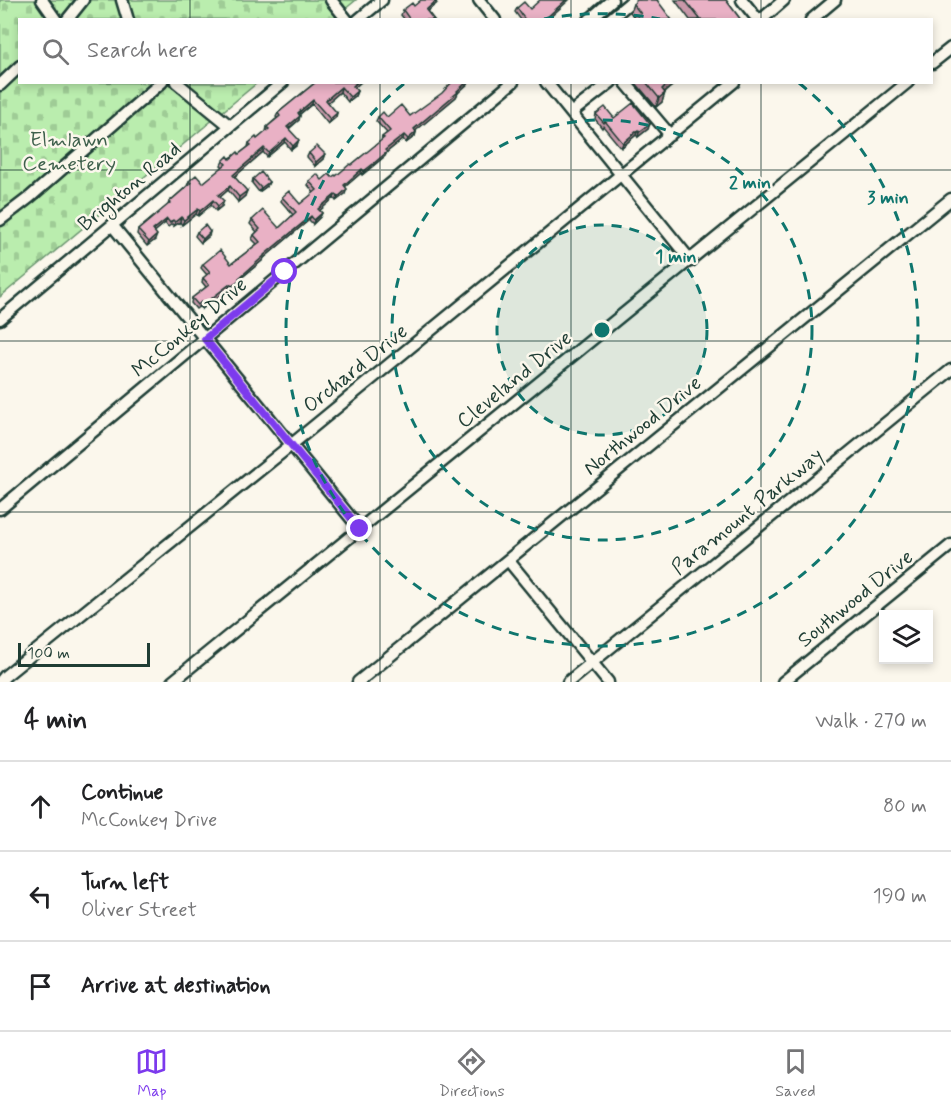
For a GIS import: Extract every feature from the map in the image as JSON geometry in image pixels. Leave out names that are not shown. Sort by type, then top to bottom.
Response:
[{"type":"street","points":[[42,0],[55,18]]},
{"type":"street","points":[[69,18],[83,0]]},
{"type":"street","points":[[122,0],[128,18]]},
{"type":"street","points":[[331,0],[345,18]]},
{"type":"street","points":[[360,18],[381,0]]},
{"type":"street","points":[[479,0],[493,18]]},
{"type":"street","points":[[591,18],[612,0]]},
{"type":"street","points":[[611,18],[633,0]]},
{"type":"street","points":[[742,0],[757,18]]},
{"type":"street","points":[[762,18],[784,0]]},
{"type":"street","points":[[813,18],[835,0]]},
{"type":"street","points":[[933,62],[951,48]]},
{"type":"street","points":[[0,85],[18,68]]},
{"type":"street","points":[[0,220],[30,197],[160,84]]},
{"type":"street","points":[[178,84],[230,126]]},
{"type":"street","name":"Brighton Road","points":[[0,319],[281,84]]},
{"type":"street","name":"McConkey Drive","points":[[0,508],[511,84]]},
{"type":"street","points":[[548,84],[691,261]]},
{"type":"street","points":[[571,113],[608,84]]},
{"type":"street","points":[[627,84],[670,135]]},
{"type":"street","name":"Orchard Drive","points":[[0,682],[732,84]]},
{"type":"street","name":"Cleveland Drive","points":[[172,682],[906,84]]},
{"type":"street","name":"Northwood Drive","points":[[358,682],[951,199]]},
{"type":"street","points":[[112,225],[360,529]]},
{"type":"street","name":"Paramount Parkway","points":[[568,682],[951,370]]},
{"type":"street","name":"Southwood Drive","points":[[783,682],[951,545]]},
{"type":"street","points":[[508,560],[608,682]]},
{"type":"green space","name":"Elmlawn Cemetery","points":[[0,0],[356,0],[334,18],[18,18],[18,84],[256,84],[0,297]]},
{"type":"building","points":[[421,0],[437,0],[426,10],[432,18],[409,18],[403,10],[412,3],[414,6]]},
{"type":"building","points":[[540,0],[566,0],[546,18],[524,18],[517,8],[524,2],[530,9]]},
{"type":"building","points":[[637,0],[657,0],[670,18],[636,18],[641,14],[633,4]]},
{"type":"building","points":[[685,0],[726,0],[740,18],[699,18]]},
{"type":"building","points":[[314,84],[355,84],[353,86],[357,91],[350,97],[341,87],[326,100],[337,113],[330,119],[313,100],[287,127],[299,140],[293,146],[286,138],[269,153],[264,148],[233,175],[247,191],[239,197],[230,186],[218,195],[224,201],[218,206],[213,200],[184,220],[181,217],[170,223],[167,219],[153,230],[157,235],[149,242],[138,230],[170,203],[196,175],[203,183],[226,164],[223,161],[228,156],[230,159],[251,145],[249,143],[269,129],[267,127],[280,116],[278,113]]},
{"type":"building","points":[[450,84],[465,84],[414,129],[416,132],[408,139],[404,135],[385,150],[387,152],[373,164],[364,171],[362,169],[344,185],[347,189],[338,197],[336,194],[318,209],[322,213],[314,220],[311,216],[264,255],[239,278],[241,279],[232,286],[230,284],[203,305],[201,302],[198,305],[192,298],[209,285],[203,278],[210,272],[203,264],[220,250],[231,264],[260,242],[254,235],[260,229],[252,220],[263,210],[279,228],[296,212],[282,197],[289,191],[300,204],[317,190],[309,181],[317,174],[322,180],[329,174],[332,177],[336,176],[384,138],[382,137],[390,131],[378,117],[383,112],[387,117],[401,105],[410,116],[442,93]]},
{"type":"building","points":[[648,84],[667,84],[662,89],[665,93],[659,98]]},
{"type":"building","points":[[633,103],[650,124],[639,132],[638,130],[623,143],[605,121],[604,123],[596,114],[605,107],[614,118]]},
{"type":"building","points":[[317,146],[325,154],[316,162],[309,153]]},
{"type":"building","points":[[261,172],[269,182],[261,188],[253,179]]},
{"type":"building","points":[[205,225],[210,232],[203,239],[197,232]]},
{"type":"route","points":[[285,272],[205,339],[360,529]]}]
